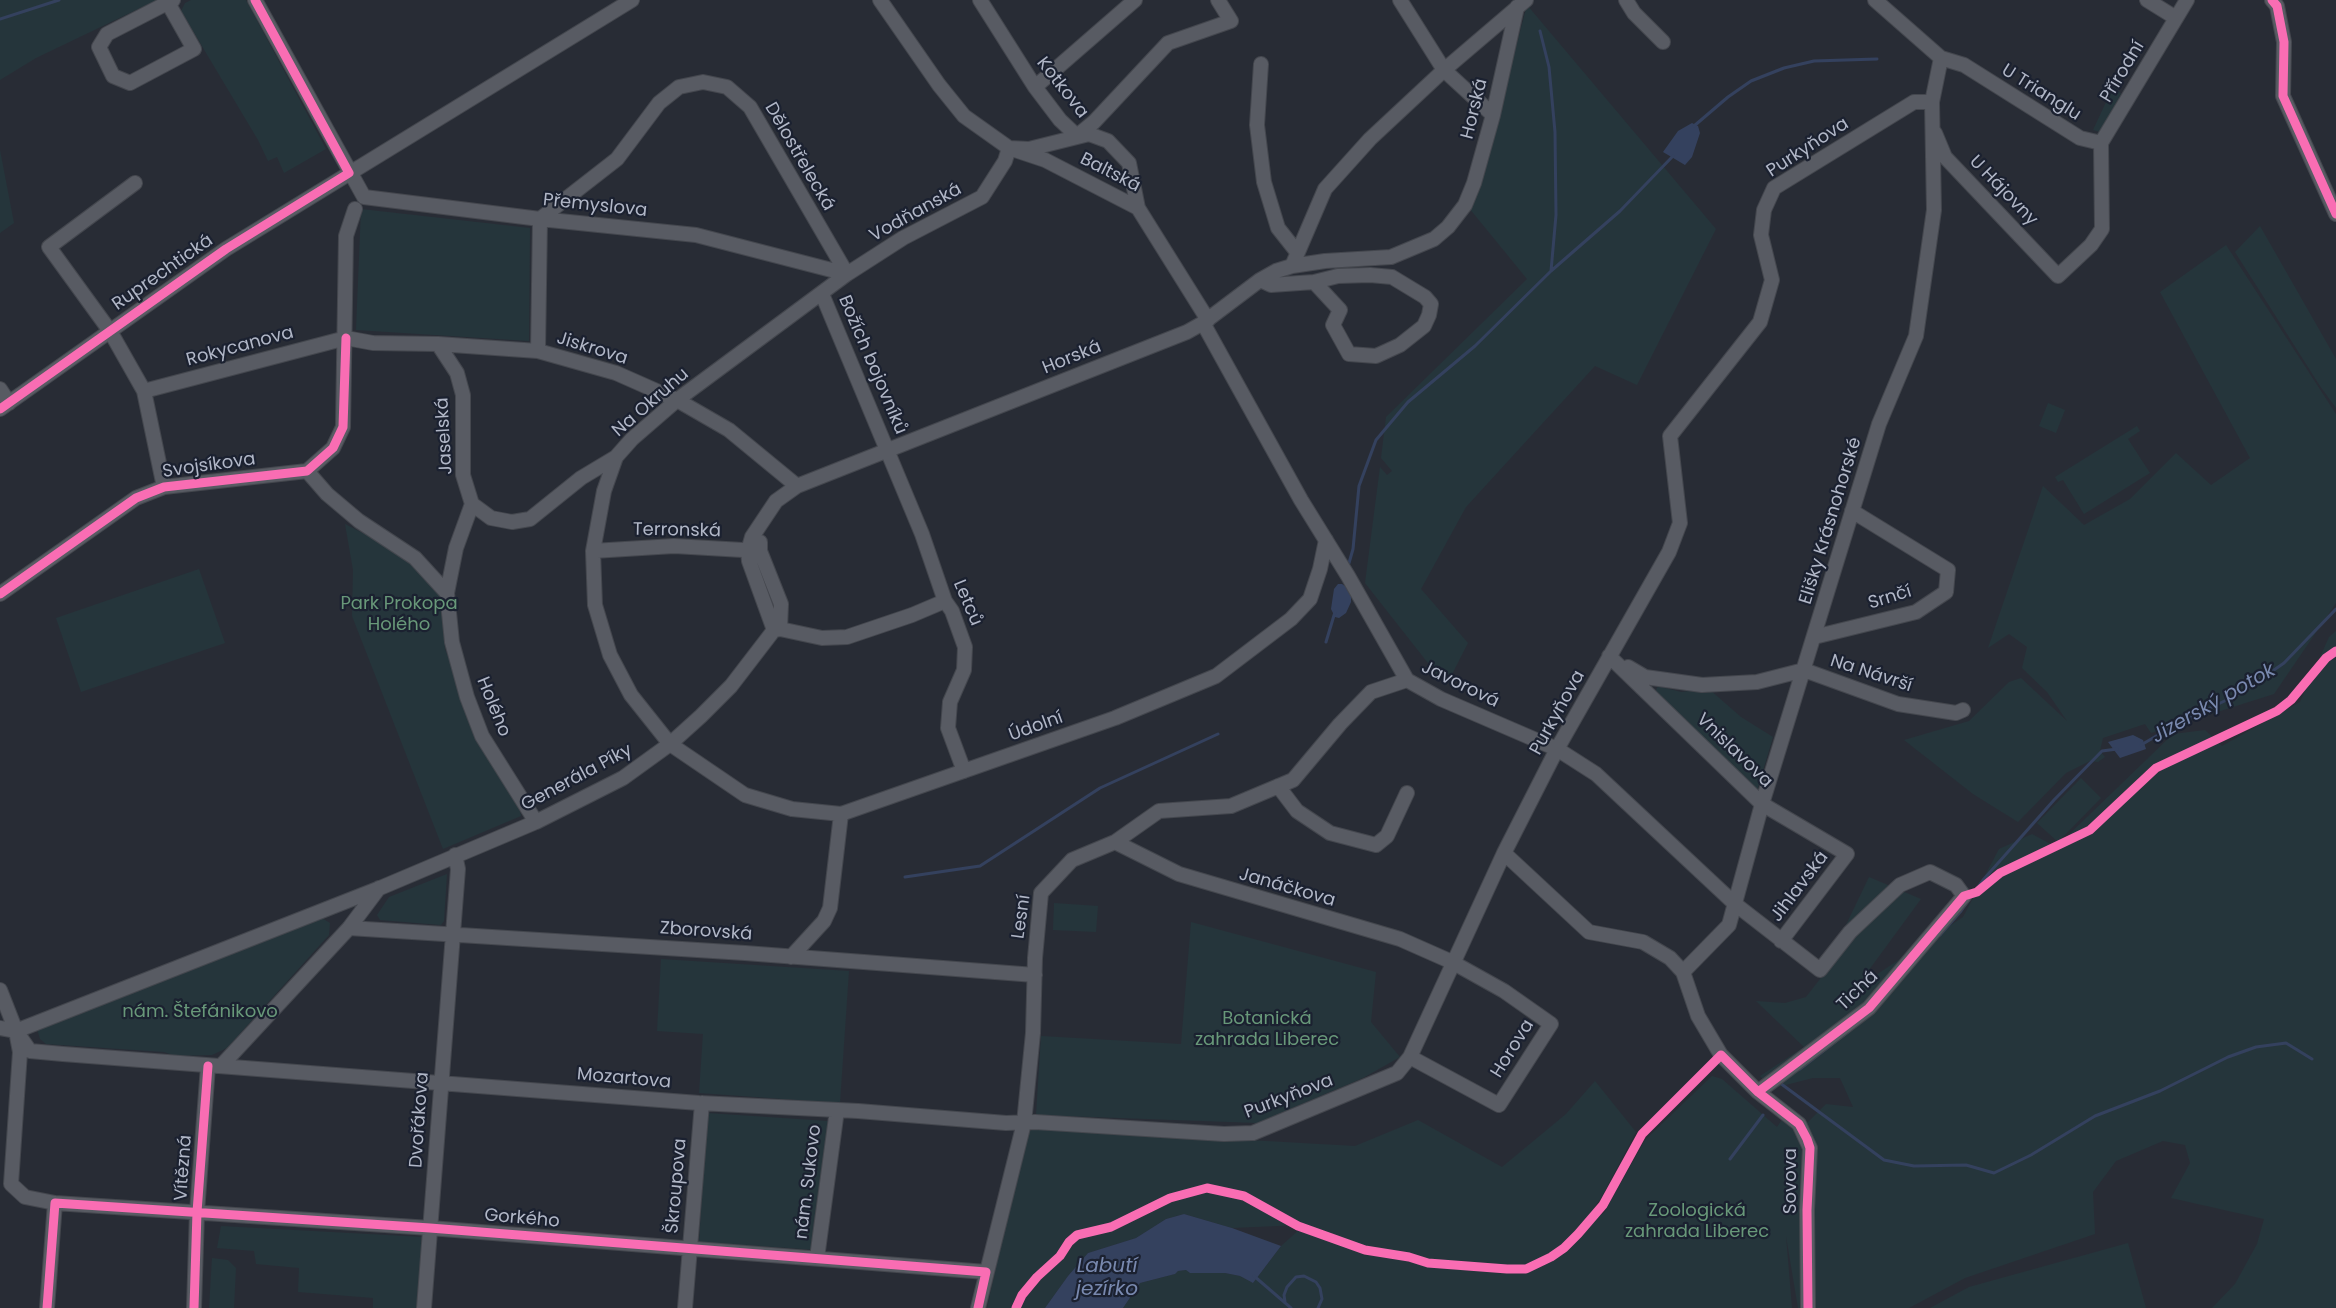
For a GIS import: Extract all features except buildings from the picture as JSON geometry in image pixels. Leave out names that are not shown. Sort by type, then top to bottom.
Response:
[{"type":"street","points":[[255,0],[350,173]]},
{"type":"street","name":"Ruprechtická","points":[[0,389],[4,406],[226,249],[632,0]]},
{"type":"street","name":"Baltská","points":[[880,0],[963,116],[1009,148],[1053,164],[1138,208],[1205,321]]},
{"type":"street","name":"Kotkova","points":[[980,0],[1035,87],[1060,120],[1077,136],[1089,134],[1108,141],[1129,163],[1138,208]]},
{"type":"street","points":[[1035,87],[1135,0]]},
{"type":"street","points":[[1077,136],[1094,122],[1168,43],[1231,21],[1218,0]]},
{"type":"street","points":[[1400,0],[1444,70],[1493,115]]},
{"type":"street","points":[[1626,0],[1634,14],[1663,42]]},
{"type":"street","name":"U Trianglu","points":[[1875,0],[1941,58],[1964,65],[2080,138],[2101,143]]},
{"type":"street","points":[[2146,0],[2176,18]]},
{"type":"street","name":"Přírodní","points":[[2101,143],[2187,0]]},
{"type":"street","points":[[2272,0],[2277,6],[2284,42],[2283,96],[2336,214]]},
{"type":"street","points":[[171,1],[194,50],[130,83],[113,76],[99,47],[107,34],[171,1]]},
{"type":"street","name":"Horská","points":[[1292,266],[1325,189],[1370,139],[1519,2]]},
{"type":"street","name":"Horská","points":[[888,450],[1187,332],[1276,271],[1325,261],[1391,257],[1434,239],[1448,227],[1465,205],[1474,183],[1493,115],[1519,2]]},
{"type":"street","name":"Elišky Krásnohorské","points":[[1683,972],[1729,925],[1762,804],[1879,424],[1916,336],[1934,210],[1932,102],[1941,58]]},
{"type":"street","points":[[1260,64],[1257,125],[1264,182],[1278,228],[1297,252]]},
{"type":"street","name":"Dělostřelecká","points":[[540,219],[617,159],[659,103],[679,87],[703,82],[727,87],[750,107],[847,274]]},
{"type":"street","name":"Purkyňova","points":[[1024,1123],[1224,1134],[1253,1133],[1397,1073],[1410,1057],[1504,853],[1557,749],[1670,552],[1680,523],[1670,436],[1760,322],[1773,280],[1761,235],[1764,210],[1774,188],[1914,102],[1932,102]]},
{"type":"street","name":"U Hájovny","points":[[1932,125],[1945,157],[2058,276],[2091,246],[2102,229],[2101,143]]},
{"type":"street","name":"Baltská","points":[[1009,148],[1029,149],[1077,136]]},
{"type":"street","name":"Vodňanská","points":[[822,294],[847,274],[903,238],[982,196],[1005,161],[1009,148]]},
{"type":"street","name":"Přemyslova","points":[[350,173],[364,197],[540,219],[696,235],[847,274]]},
{"type":"street","name":"Ruprechtická","points":[[110,331],[49,247],[135,183]]},
{"type":"street","points":[[355,209],[346,236],[343,427],[333,448],[307,471],[327,494],[359,521],[415,558],[447,593]]},
{"type":"street","points":[[538,351],[540,219]]},
{"type":"street","points":[[1260,280],[1271,285],[1314,282],[1338,276],[1392,277],[1425,297],[1431,304],[1429,315],[1424,326],[1400,345],[1376,356],[1349,354],[1333,325],[1340,310],[1314,282]]},
{"type":"street","name":"Na Okruhu","points":[[822,294],[677,400],[632,439],[616,457],[604,490],[593,551],[595,605],[610,655],[631,695],[670,744],[745,795],[792,808],[841,814]]},
{"type":"street","name":"Božích bojovníků","points":[[822,294],[888,450]]},
{"type":"street","name":"Javorová","points":[[1205,321],[1270,447],[1407,680],[1441,699],[1557,749],[1596,774],[1735,904],[1820,970],[1850,932],[1900,885],[1930,872],[1956,885],[1964,896]]},
{"type":"street","points":[[110,331],[144,391],[164,487]]},
{"type":"street","name":"Jiskrova","points":[[346,338],[373,343],[438,344],[538,351],[616,374],[677,400],[729,430],[797,486]]},
{"type":"street","name":"Rokycanova","points":[[144,391],[346,338]]},
{"type":"street","name":"Jaselská","points":[[438,344],[457,373],[463,395],[462,475],[472,504]]},
{"type":"street","points":[[888,450],[797,486],[776,501],[752,537],[754,551],[749,561],[777,629],[822,638],[847,638],[945,601]]},
{"type":"street","name":"Letců","points":[[888,450],[922,534],[945,601],[952,611],[965,647],[964,670],[950,702],[948,728],[964,771]]},
{"type":"street","points":[[472,504],[491,518],[512,522],[530,519],[581,478],[616,457]]},
{"type":"street","name":"Svojsíkova","points":[[0,594],[136,498],[164,487],[307,471]]},
{"type":"street","name":"Holého","points":[[472,504],[456,548],[447,593],[452,642],[467,697],[482,736],[537,822]]},
{"type":"street","name":"Srnčí","points":[[1814,637],[1916,612],[1946,592],[1948,570],[1852,511]]},
{"type":"street","name":"Údolní","points":[[841,814],[1115,718],[1216,676],[1291,619],[1310,599],[1326,540]]},
{"type":"street","name":"Terronská","points":[[593,551],[674,546],[754,551]]},
{"type":"street","name":"Generála Píky","points":[[455,855],[537,822],[623,778],[670,744],[731,686],[777,629]]},
{"type":"street","points":[[1609,657],[1645,677],[1702,685],[1757,682],[1804,670]]},
{"type":"street","name":"Vnislavova","points":[[1609,657],[1762,804],[1847,854]]},
{"type":"street","name":"Na Návrší","points":[[1804,670],[1898,704],[1956,713],[1963,710]]},
{"type":"street","name":"Lesní","points":[[978,1308],[1024,1123],[1033,1033],[1041,893],[1072,860],[1115,842],[1159,811],[1231,806],[1293,780],[1340,724],[1371,692],[1407,680]]},
{"type":"street","points":[[1278,786],[1297,811],[1330,832],[1376,845],[1387,836],[1407,793]]},
{"type":"street","points":[[790,957],[824,921],[830,908],[841,814]]},
{"type":"street","name":"Janáčkova","points":[[1115,842],[1179,874],[1400,939],[1452,962]]},
{"type":"street","points":[[1504,853],[1589,932],[1643,942],[1670,958],[1683,972]]},
{"type":"street","name":"Jihlavská","points":[[1781,941],[1847,854]]},
{"type":"street","points":[[0,1028],[16,1031],[380,888],[455,855],[458,869],[453,934],[349,928]]},
{"type":"street","points":[[0,990],[16,1031],[30,1051],[215,1066],[349,928],[380,888]]},
{"type":"street","name":"Tichá","points":[[1758,1092],[1869,1008],[1964,896]]},
{"type":"street","name":"Zborovská","points":[[453,934],[1035,975]]},
{"type":"street","name":"Dvořákova","points":[[424,1308],[453,934]]},
{"type":"street","name":"Horova","points":[[1410,1057],[1499,1105],[1551,1024],[1504,991],[1452,962]]},
{"type":"street","name":"Sovova","points":[[1683,972],[1698,1016],[1721,1055],[1758,1092],[1799,1124],[1810,1148],[1807,1210],[1808,1308]]},
{"type":"street","name":"Gorkého","points":[[16,1031],[20,1052],[11,1184],[25,1197],[56,1203],[430,1228],[986,1272]]},
{"type":"street","name":"Mozartova","points":[[215,1066],[702,1103],[1024,1123]]},
{"type":"street","name":"Vítězná","points":[[194,1308],[197,1212],[215,1066]]},
{"type":"street","name":"Škroupova","points":[[685,1308],[702,1103]]},
{"type":"street","name":"nám. Sukovo","points":[[817,1258],[837,1110]]},
{"type":"street","points":[[47,1308],[56,1203]]},
{"type":"green space","points":[[0,0],[157,0],[36,58],[0,80]]},
{"type":"green space","points":[[191,0],[246,0],[326,149],[284,173],[277,157],[268,161],[258,140],[181,11],[185,3]]},
{"type":"green space","points":[[1527,5],[1716,229],[1637,385],[1595,366],[1466,507],[1421,589],[1468,643],[1446,686],[1365,583],[1380,467],[1387,475],[1392,471],[1381,458],[1386,417],[1527,279],[1469,208],[1490,146]]},
{"type":"green space","points":[[2114,85],[2121,94],[2100,132],[2093,130]]},
{"type":"green space","points":[[0,150],[14,223],[0,233]]},
{"type":"green space","points":[[361,209],[530,228],[529,341],[356,330]]},
{"type":"green space","points":[[2260,226],[2336,359],[2336,408],[2235,252]]},
{"type":"green space","points":[[2226,245],[2336,414],[2336,603],[2274,694],[2151,733],[2145,724],[2103,738],[2100,751],[2105,757],[2098,762],[2090,761],[2066,773],[2018,822],[1973,794],[1904,740],[1969,721],[2009,682],[2021,678],[2067,721],[2047,692],[2022,668],[2027,647],[2009,634],[1988,648],[2043,486],[2084,525],[2130,499],[2176,453],[2211,485],[2250,458],[2160,292]]},
{"type":"green space","points":[[2048,403],[2065,410],[2056,433],[2039,426]]},
{"type":"green space","points":[[2137,426],[2140,431],[2128,439],[2150,473],[2084,514],[2063,480],[2058,482],[2055,477]]},
{"type":"green space","name":"Park Prokopa Holého","points":[[345,524],[410,557],[441,591],[445,649],[474,727],[519,806],[521,816],[443,849],[352,616],[353,570]]},
{"type":"green space","points":[[199,569],[225,643],[81,692],[56,618]]},
{"type":"green space","name":"Zoologická zahrada Liberec","points":[[2336,631],[2336,1308],[2212,1308],[2235,1284],[2257,1244],[2264,1219],[2171,1198],[2190,1163],[2185,1145],[2163,1141],[2116,1161],[2093,1192],[2095,1234],[1965,1278],[1909,1308],[1798,1308],[1786,1236],[1792,1308],[1123,1308],[1140,1283],[1175,1274],[1178,1271],[1225,1273],[1240,1276],[1253,1283],[1281,1246],[1300,1229],[1364,1252],[1363,1255],[1402,1258],[1428,1267],[1504,1272],[1527,1269],[1566,1249],[1595,1218],[1604,1213],[1645,1140],[1712,1076],[1722,1079],[1777,1127],[1781,1121],[1808,1122],[1826,1104],[1853,1107],[1840,1078],[1813,1078],[1770,1089],[1760,1076],[1804,1047],[1756,1001],[1785,1003],[1806,997],[1820,979],[1869,877],[1921,899],[1855,989],[1963,917],[1999,849],[2032,834],[2056,847],[2173,734],[2205,730],[2222,746],[2300,702],[2329,637]]},
{"type":"green space","points":[[1658,686],[1681,692],[1709,689],[1741,717],[1773,737],[1757,791],[1654,694]]},
{"type":"green space","points":[[2081,778],[2101,798],[2058,842],[2037,823]]},
{"type":"green space","points":[[447,874],[444,921],[441,925],[380,920],[377,915],[389,897]]},
{"type":"green space","points":[[1054,903],[1098,906],[1096,932],[1053,930]]},
{"type":"green space","name":"nám. Štefánikovo","points":[[320,917],[330,923],[329,935],[227,1048],[212,1055],[175,1056],[164,1052],[46,1044],[40,1039],[37,1029]]},
{"type":"green space","name":"Botanická zahrada Liberec","points":[[1191,922],[1376,972],[1371,1022],[1400,1057],[1363,1078],[1257,1123],[1036,1115],[1041,1036],[1181,1044]]},
{"type":"green space","points":[[661,959],[849,971],[840,1103],[699,1093],[703,1034],[657,1031]]},
{"type":"green space","points":[[1595,1081],[1636,1132],[1601,1198],[1579,1229],[1563,1246],[1531,1264],[1506,1267],[1436,1262],[1366,1248],[1301,1225],[1232,1228],[1184,1214],[1166,1219],[1136,1238],[1088,1253],[1045,1308],[987,1308],[1025,1134],[1035,1128],[1355,1146],[1418,1120],[1502,1167],[1566,1114]]},
{"type":"green space","points":[[707,1113],[828,1121],[818,1250],[699,1242]]},
{"type":"green space","points":[[221,1226],[423,1237],[419,1308],[373,1308],[373,1298],[298,1292],[299,1268],[256,1264],[254,1251],[217,1248]]},
{"type":"green space","points":[[2128,1243],[2146,1308],[1930,1308],[1969,1287]]},
{"type":"green space","points":[[212,1258],[228,1260],[236,1268],[234,1308],[209,1308]]},
{"type":"water","points":[[1692,123],[1698,126],[1700,133],[1692,157],[1685,165],[1663,152],[1678,131]]},
{"type":"water","points":[[1338,584],[1349,589],[1351,596],[1346,613],[1339,618],[1335,617],[1331,609],[1334,589]]},
{"type":"water","points":[[2133,735],[2143,740],[2146,749],[2120,758],[2108,742]]},
{"type":"water","name":"Labutí jezírko","points":[[1184,1214],[1281,1246],[1253,1283],[1240,1276],[1225,1273],[1190,1273],[1186,1270],[1140,1283],[1123,1308],[1045,1308],[1088,1253],[1136,1238],[1166,1219]]},
{"type":"waterway","points":[[0,19],[59,0]]},
{"type":"waterway","points":[[1540,31],[1549,67],[1555,132],[1556,215],[1551,271]]},
{"type":"waterway","points":[[1694,126],[1751,81],[1784,68],[1814,61],[1877,59]]},
{"type":"waterway","points":[[1349,563],[1353,549],[1359,486],[1376,440],[1408,402],[1475,346],[1551,271],[1620,211],[1673,156]]},
{"type":"waterway","name":"Jizerský potok","points":[[2141,745],[2175,725],[2241,693],[2284,663],[2336,609]]},
{"type":"waterway","points":[[1326,642],[1335,612]]},
{"type":"waterway","points":[[905,877],[980,866],[1100,788],[1218,734]]},
{"type":"waterway","name":"Jizerský potok","points":[[1940,935],[1983,880],[2054,800],[2102,751],[2117,749]]},
{"type":"waterway","name":"Jizerský potok","points":[[1800,1069],[1849,1031]]},
{"type":"waterway","points":[[1780,1083],[1884,1160],[1914,1166],[1966,1165],[1994,1173],[2031,1155],[2095,1116],[2160,1091],[2228,1057],[2256,1047],[2286,1043],[2312,1059]]},
{"type":"waterway","name":"Jizerský potok","points":[[1730,1159],[1763,1115]]},
{"type":"waterway","name":"Jizerský potok","points":[[1254,1276],[1291,1308]]},
{"type":"waterway","points":[[1285,1302],[1284,1295],[1287,1287],[1296,1277],[1304,1276],[1316,1282],[1320,1288],[1322,1299],[1318,1308]]},
{"type":"cycle path","points":[[0,409],[226,249],[349,173],[255,0]]},
{"type":"cycle path","points":[[2272,0],[2277,6],[2284,42],[2283,96],[2336,214]]},
{"type":"cycle path","points":[[0,594],[136,498],[164,487],[307,471],[333,448],[343,427],[346,338]]},
{"type":"cycle path","points":[[1758,1092],[1869,1008],[1964,896],[1977,892],[2000,873],[2090,830],[2156,768],[2277,711],[2291,700],[2326,658],[2336,651]]},
{"type":"cycle path","points":[[1016,1308],[1022,1295],[1037,1277],[1060,1256],[1069,1242],[1077,1235],[1111,1227],[1170,1198],[1207,1188],[1244,1196],[1298,1226],[1365,1250],[1409,1257],[1428,1263],[1526,1269],[1551,1257],[1578,1234],[1603,1205],[1642,1134],[1721,1055],[1758,1092],[1799,1124],[1807,1139],[1810,1148],[1807,1210],[1808,1308]]},
{"type":"cycle path","points":[[194,1308],[197,1212],[208,1066]]},
{"type":"cycle path","points":[[47,1308],[55,1203],[430,1228],[986,1272],[978,1308]]}]
